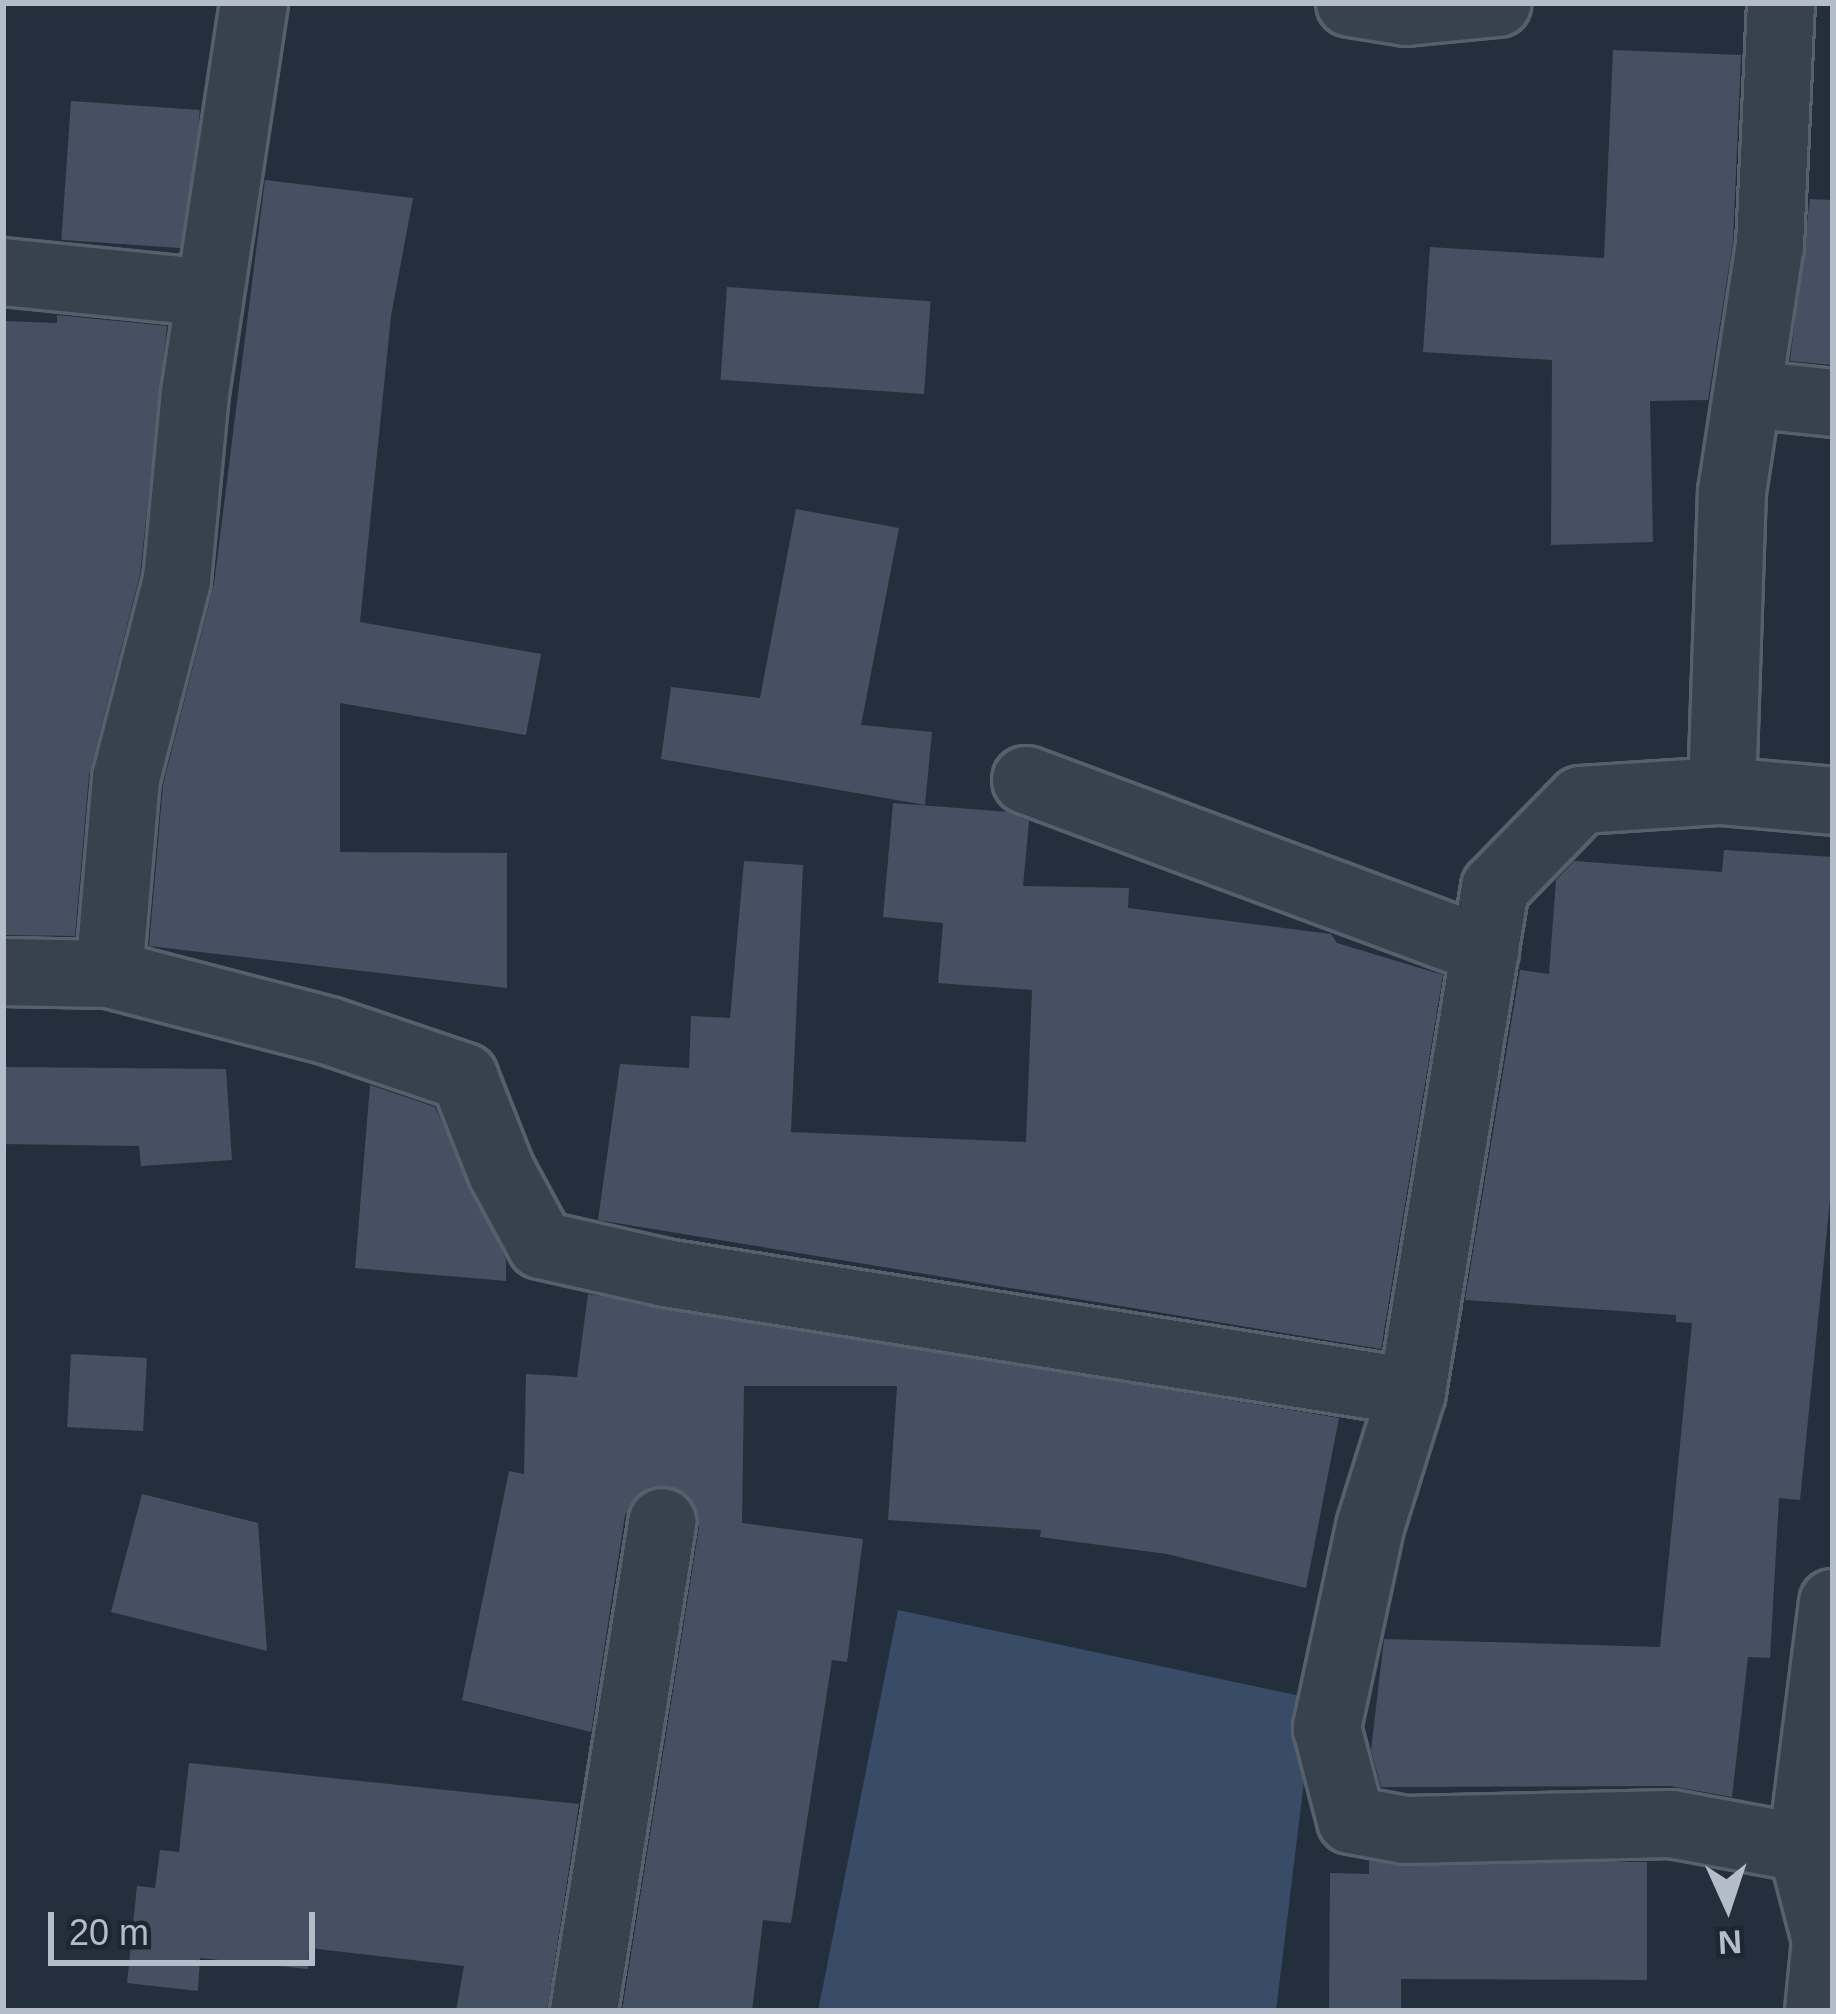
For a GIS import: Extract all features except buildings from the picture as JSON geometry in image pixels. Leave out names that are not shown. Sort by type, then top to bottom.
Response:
[{"type":"street","points":[[109,974],[126,778],[177,580],[209,293],[254,3]]},
{"type":"street","points":[[1350,3],[1406,12],[1498,3]]},
{"type":"street","points":[[1722,791],[1732,492],[1770,245],[1781,3]]},
{"type":"street","points":[[3,272],[209,293]]},
{"type":"street","points":[[1748,394],[1833,403]]},
{"type":"street","points":[[1026,780],[1485,951]]},
{"type":"street","points":[[1802,1848],[1671,1824],[1405,1830],[1351,1820],[1327,1728],[1370,1527],[1412,1392],[1495,888],[1581,800],[1722,791],[1833,801]]},
{"type":"street","points":[[3,972],[109,974],[328,1031],[464,1077],[500,1171],[542,1245],[665,1273],[1412,1392]]},
{"type":"street","points":[[584,2011],[662,1522]]},
{"type":"street","points":[[1819,2011],[1826,1940],[1802,1848],[1833,1603]]},
{"type":"water","points":[[898,1610],[1314,1699],[1276,2011],[818,2011]]}]
